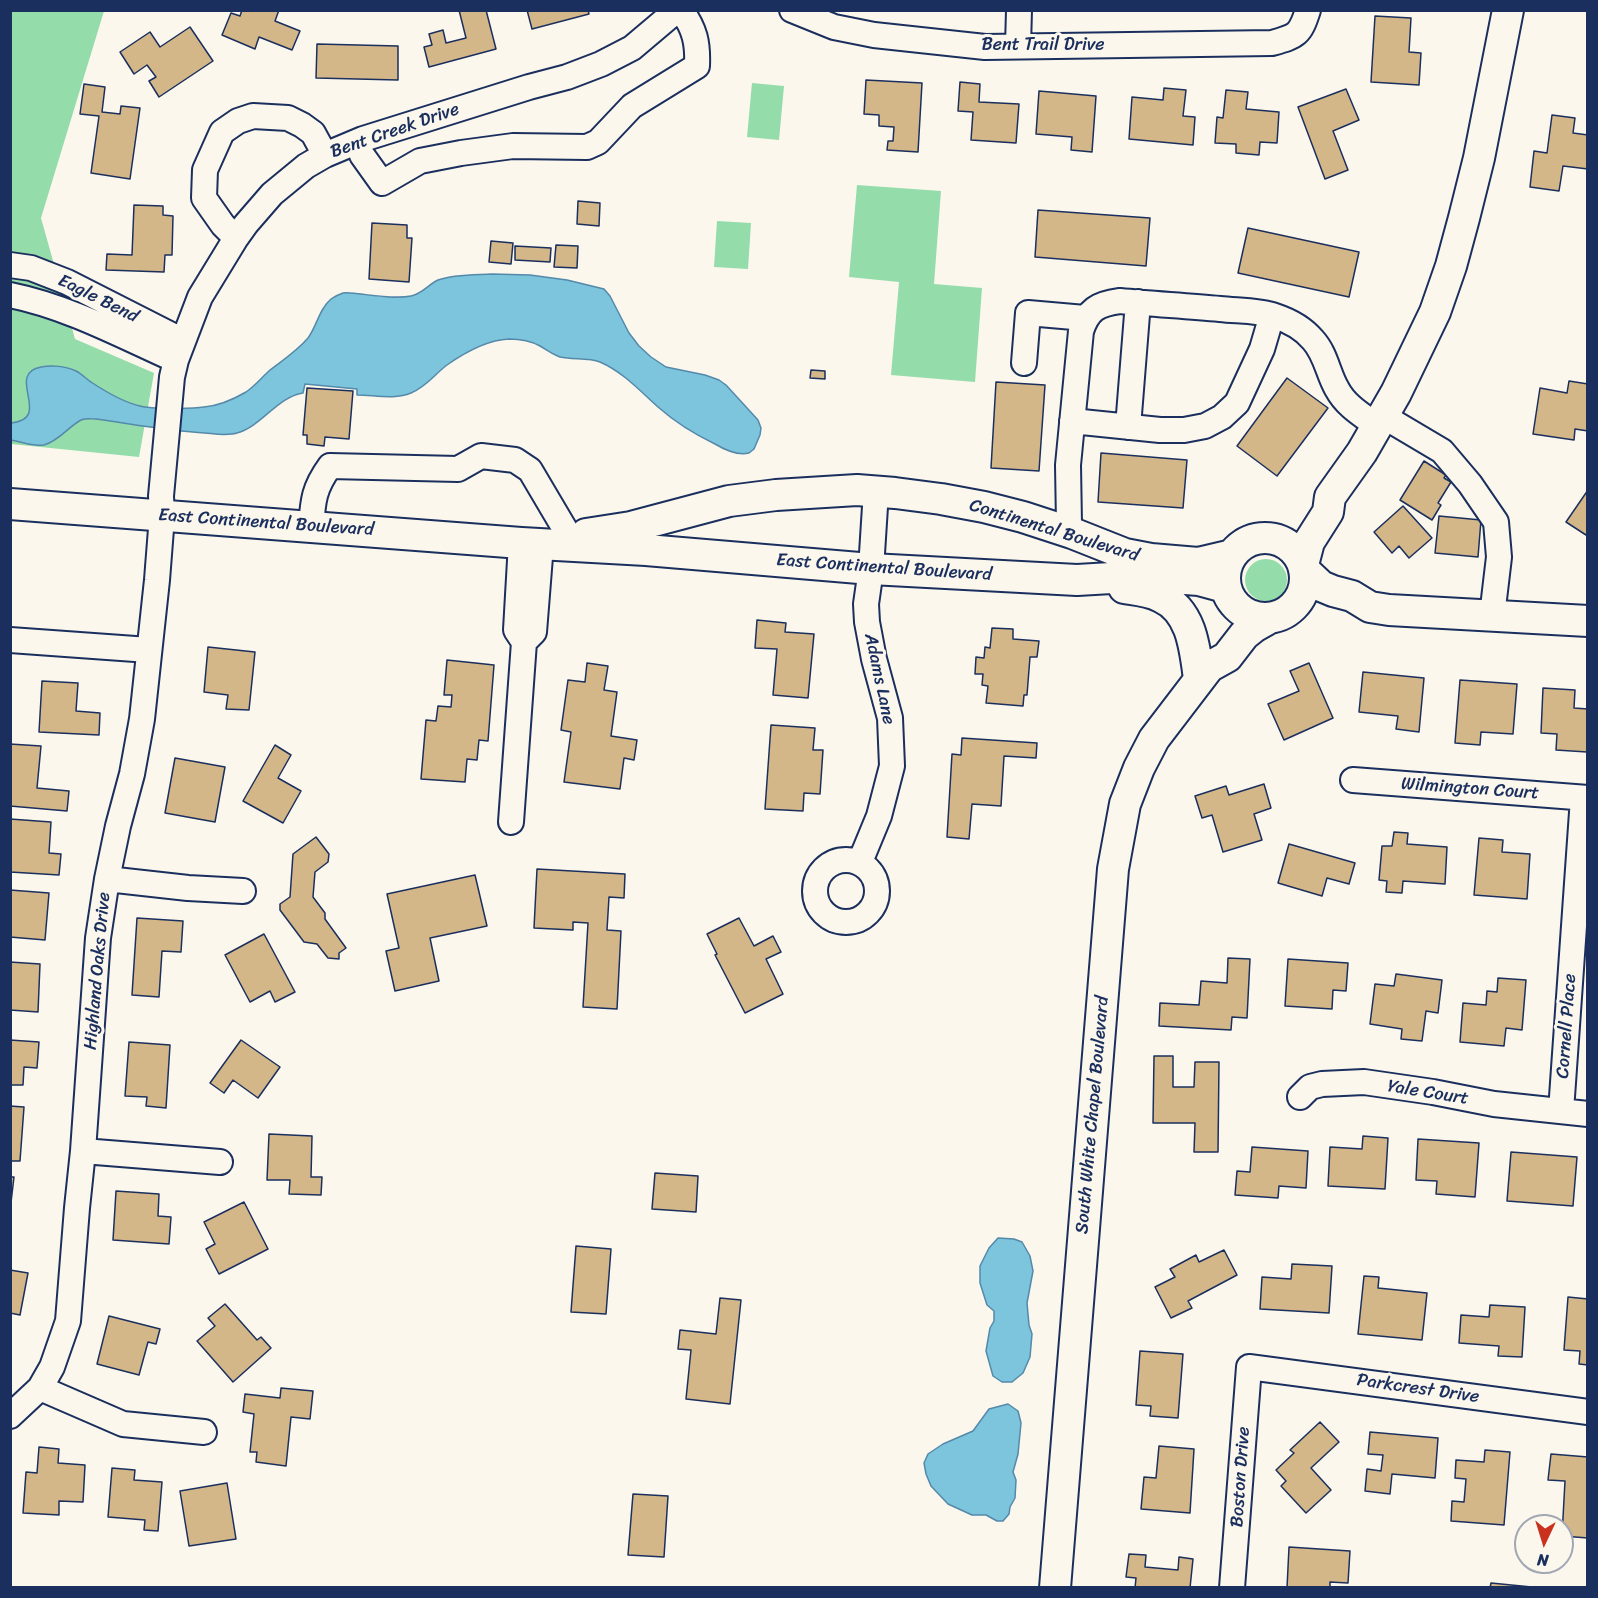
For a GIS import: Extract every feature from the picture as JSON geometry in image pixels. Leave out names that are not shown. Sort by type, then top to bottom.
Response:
[{"type":"main road","points":[[1280,614],[1298,602],[1303,592],[1304,567],[1309,542],[1328,512],[1330,497],[1362,452],[1396,393],[1435,312],[1451,266],[1479,158],[1508,10]]},
{"type":"main road","name":"Continental Boulevard","points":[[544,541],[631,527],[729,501],[817,491],[876,491],[984,507],[1072,533],[1125,554],[1151,559],[1198,563],[1232,555]]},
{"type":"main road","points":[[1330,497],[1315,503],[1298,525],[1286,535],[1257,539],[1239,548],[1227,565],[1225,576],[1228,593],[1238,608],[1258,618],[1321,607],[1349,613],[1370,607]]},
{"type":"main road","name":"East Continental Boulevard","points":[[10,504],[544,541],[871,569],[1077,580],[1146,576],[1198,580],[1228,593]]},
{"type":"main road","points":[[1268,538],[1289,546],[1321,586],[1352,596],[1370,607],[1587,621]]},
{"type":"main road","points":[[1077,580],[1144,591],[1176,606],[1188,626],[1204,673]]},
{"type":"main road","name":"South White Chapel Boulevard","points":[[1055,1587],[1113,869],[1125,804],[1139,768],[1154,739],[1204,673],[1212,651],[1229,619],[1228,593]]},
{"type":"main road","name":"South White Chapel Boulevard","points":[[1204,673],[1227,657],[1244,635],[1254,627],[1280,614]]},
{"type":"street","name":"Bent Creek Drive","points":[[162,516],[161,496],[170,394],[180,350],[200,297],[236,238],[272,194],[306,166],[325,155],[357,142],[602,64],[632,48],[676,10]]},
{"type":"street","points":[[357,142],[362,155],[382,183],[420,161],[461,153],[513,146],[587,147],[598,142],[632,106],[697,66],[698,48],[690,22],[681,10]]},
{"type":"street","name":"Bent Trail Drive","points":[[792,10],[834,27],[874,35],[985,47],[1272,43],[1292,37],[1302,29],[1308,10]]},
{"type":"street","points":[[1018,46],[1019,10]]},
{"type":"street","points":[[236,238],[223,225],[204,198],[205,170],[222,132],[238,121],[253,116],[288,118],[313,133],[325,155]]},
{"type":"street","name":"Eagle Bend","points":[[10,265],[31,268],[67,282],[180,350]]},
{"type":"street","name":"Eagle Bend","points":[[10,295],[62,309],[180,350]]},
{"type":"street","points":[[1072,533],[1069,524],[1068,465],[1081,332],[1085,318],[1094,309],[1106,303],[1119,301],[1272,315],[1288,320],[1303,329],[1315,341],[1336,388],[1350,407],[1442,451],[1470,484],[1496,522],[1499,556],[1492,616]]},
{"type":"street","points":[[1128,427],[1138,302]]},
{"type":"street","points":[[1024,363],[1028,313],[1085,318]]},
{"type":"street","points":[[1072,421],[1160,430],[1184,430],[1206,426],[1222,417],[1237,404],[1262,349],[1272,315]]},
{"type":"street","points":[[311,526],[313,500],[320,480],[330,466],[458,469],[481,456],[515,460],[530,470],[544,541],[516,630],[524,642],[512,822]]},
{"type":"street","points":[[1039,522],[1052,507],[1068,465]]},
{"type":"street","name":"Adams Lane","points":[[860,862],[879,816],[892,766],[890,718],[867,622],[866,604],[871,569],[876,491]]},
{"type":"street","name":"Highland Oaks Drive","points":[[10,1416],[40,1388],[52,1367],[69,1321],[77,1208],[84,1150],[98,938],[106,879],[132,774],[142,719],[162,516]]},
{"type":"street","points":[[10,640],[149,650]]},
{"type":"street","name":"Wilmington Court","points":[[1353,780],[1585,798]]},
{"type":"street","name":"Cornell Place","points":[[1561,1111],[1585,798]]},
{"type":"street","points":[[106,879],[188,888],[243,891]]},
{"type":"street","name":"Yale Court","points":[[1300,1097],[1310,1087],[1322,1083],[1364,1082],[1494,1104],[1587,1114]]},
{"type":"street","points":[[84,1150],[220,1162]]},
{"type":"street","name":"Parkcrest Drive","points":[[1249,1367],[1587,1412]]},
{"type":"street","name":"Boston Drive","points":[[1232,1587],[1249,1367]]},
{"type":"street","points":[[40,1388],[123,1424],[204,1432]]},
{"type":"green space","points":[[10,11],[104,11],[41,218],[75,339],[154,373],[139,457],[11,444]]},
{"type":"green space","points":[[752,83],[784,86],[779,140],[747,137]]},
{"type":"green space","points":[[857,185],[941,191],[934,284],[982,288],[975,382],[891,375],[899,282],[849,277]]},
{"type":"green space","points":[[717,221],[751,223],[748,269],[714,267]]},
{"type":"green space","points":[[1266,559],[1280,566],[1287,580],[1280,594],[1266,601],[1252,594],[1245,580],[1252,566]]},
{"type":"water","points":[[492,274],[530,275],[567,280],[604,289],[629,333],[651,357],[666,367],[705,375],[726,385],[758,420],[761,428],[754,449],[745,454],[736,453],[700,436],[664,412],[624,376],[600,362],[560,357],[533,343],[509,339],[492,342],[468,352],[447,365],[421,387],[405,395],[391,397],[357,395],[357,389],[305,384],[303,393],[285,400],[254,424],[233,434],[177,431],[88,419],[81,420],[44,445],[31,445],[11,440],[11,423],[23,420],[29,414],[27,378],[31,371],[41,367],[59,366],[72,369],[115,396],[140,406],[191,408],[209,406],[225,402],[246,392],[295,351],[308,338],[327,303],[343,293],[405,297],[419,293],[445,278]]},
{"type":"water","points":[[998,1238],[1022,1242],[1030,1256],[1033,1271],[1027,1303],[1032,1334],[1030,1357],[1023,1373],[1012,1382],[1002,1382],[993,1376],[986,1351],[990,1328],[994,1321],[994,1311],[987,1305],[980,1283],[980,1266],[989,1248]]},
{"type":"water","points":[[1008,1404],[1018,1411],[1021,1423],[1018,1454],[1013,1472],[1016,1480],[1015,1498],[1009,1514],[1003,1521],[997,1521],[986,1515],[972,1515],[948,1504],[931,1486],[924,1463],[928,1454],[943,1444],[973,1431],[989,1409]]},
{"type":"building","points":[[242,10],[279,10],[275,21],[300,31],[292,50],[259,37],[255,49],[222,35],[231,13],[240,16]]},
{"type":"building","points":[[459,10],[486,10],[496,49],[429,67],[424,47],[432,45],[429,34],[443,30],[446,43],[466,38]]},
{"type":"building","points":[[527,10],[588,10],[589,14],[532,29]]},
{"type":"building","points":[[1375,16],[1411,18],[1409,52],[1421,53],[1419,85],[1371,82]]},
{"type":"building","points":[[190,27],[213,61],[159,97],[149,81],[156,77],[147,65],[134,74],[120,52],[150,32],[160,47]]},
{"type":"building","points":[[317,44],[398,46],[398,80],[316,78]]},
{"type":"building","points":[[866,80],[922,83],[918,152],[887,150],[888,141],[893,141],[894,127],[879,126],[879,115],[864,114]]},
{"type":"building","points":[[960,82],[980,84],[979,102],[1019,104],[1016,143],[971,140],[973,112],[958,111]]},
{"type":"building","points":[[84,84],[105,87],[102,112],[120,114],[121,106],[140,108],[130,179],[91,173],[99,116],[80,114]]},
{"type":"building","points":[[1164,88],[1186,90],[1183,116],[1195,117],[1193,145],[1129,139],[1132,97],[1163,100]]},
{"type":"building","points":[[1346,89],[1359,120],[1333,131],[1348,170],[1325,179],[1298,107]]},
{"type":"building","points":[[1226,90],[1248,92],[1246,109],[1279,112],[1277,143],[1260,142],[1259,155],[1236,153],[1236,144],[1215,143],[1217,117],[1223,118]]},
{"type":"building","points":[[1039,91],[1096,96],[1092,152],[1071,150],[1072,137],[1036,134]]},
{"type":"building","points":[[1552,115],[1575,118],[1573,133],[1588,135],[1588,169],[1563,166],[1559,191],[1530,187],[1534,151],[1547,153]]},
{"type":"building","points":[[578,201],[600,203],[599,226],[577,224]]},
{"type":"building","points":[[134,205],[163,206],[163,215],[173,216],[172,255],[165,255],[164,272],[106,270],[107,254],[132,255]]},
{"type":"building","points":[[1038,210],[1150,218],[1146,266],[1035,257]]},
{"type":"building","points":[[372,223],[407,225],[407,238],[412,238],[409,282],[369,279]]},
{"type":"building","points":[[1248,228],[1359,252],[1349,297],[1238,273]]},
{"type":"building","points":[[491,241],[513,243],[511,264],[489,262]]},
{"type":"building","points":[[556,245],[578,246],[577,268],[554,267]]},
{"type":"building","points":[[515,246],[551,248],[550,262],[515,260]]},
{"type":"building","points":[[811,370],[825,371],[825,379],[810,378]]},
{"type":"building","points":[[1287,378],[1328,408],[1277,476],[1237,446]]},
{"type":"building","points":[[1569,381],[1588,384],[1588,431],[1575,429],[1574,440],[1533,434],[1540,388],[1567,393]]},
{"type":"building","points":[[996,382],[1045,385],[1039,471],[991,468]]},
{"type":"building","points":[[307,388],[353,391],[349,439],[325,437],[324,446],[307,444],[307,435],[303,435]]},
{"type":"building","points":[[1101,453],[1187,460],[1183,508],[1098,502]]},
{"type":"building","points":[[1424,461],[1446,475],[1444,478],[1451,482],[1438,503],[1441,505],[1432,520],[1400,500]]},
{"type":"building","points":[[1588,490],[1588,532],[1586,535],[1566,522]]},
{"type":"building","points":[[1403,506],[1432,538],[1409,558],[1399,546],[1392,553],[1374,532]]},
{"type":"building","points":[[1439,516],[1481,520],[1478,557],[1435,553]]},
{"type":"building","points":[[757,620],[786,623],[785,632],[814,634],[808,698],[773,695],[777,649],[755,648]]},
{"type":"building","points":[[992,628],[1013,629],[1013,639],[1039,641],[1037,657],[1030,657],[1027,695],[1024,695],[1023,706],[986,703],[988,686],[982,685],[983,674],[975,674],[976,657],[984,658],[985,647],[990,648]]},
{"type":"building","points":[[208,647],[255,652],[249,710],[226,709],[228,695],[204,692]]},
{"type":"building","points":[[447,660],[494,665],[488,741],[479,740],[477,760],[467,759],[465,782],[421,779],[426,720],[436,721],[438,706],[451,707],[452,695],[444,695]]},
{"type":"building","points":[[587,663],[608,666],[604,690],[617,692],[611,736],[637,740],[634,760],[624,758],[620,789],[564,782],[571,732],[561,730],[568,680],[585,682]]},
{"type":"building","points":[[1309,663],[1333,718],[1284,740],[1268,704],[1299,691],[1290,671]]},
{"type":"building","points":[[1363,672],[1424,678],[1419,732],[1396,729],[1398,716],[1359,712]]},
{"type":"building","points":[[1460,680],[1517,684],[1513,734],[1481,732],[1480,745],[1455,743]]},
{"type":"building","points":[[42,681],[78,683],[76,711],[100,713],[99,735],[39,732]]},
{"type":"building","points":[[1543,688],[1575,690],[1574,708],[1588,709],[1587,752],[1556,750],[1557,734],[1541,733]]},
{"type":"building","points":[[771,725],[815,728],[813,750],[823,750],[820,794],[804,793],[803,811],[765,809]]},
{"type":"building","points":[[962,738],[1037,743],[1036,758],[1004,756],[1001,806],[972,804],[969,839],[947,837],[952,754],[961,755]]},
{"type":"building","points":[[10,744],[41,746],[37,788],[69,791],[67,811],[10,806]]},
{"type":"building","points":[[275,745],[291,755],[278,778],[301,791],[283,823],[243,801]]},
{"type":"building","points":[[175,758],[225,767],[215,822],[165,813]]},
{"type":"building","points":[[1264,784],[1271,808],[1254,814],[1262,840],[1223,852],[1212,815],[1202,818],[1195,796],[1226,786],[1229,795]]},
{"type":"building","points":[[10,819],[51,822],[49,853],[61,854],[59,875],[10,872]]},
{"type":"building","points":[[1394,832],[1408,833],[1407,844],[1447,847],[1445,884],[1403,881],[1402,893],[1386,892],[1387,881],[1379,880],[1382,846],[1392,846]]},
{"type":"building","points":[[316,837],[329,854],[328,862],[315,872],[313,897],[325,913],[325,919],[346,948],[339,953],[339,959],[328,958],[317,944],[304,942],[280,910],[280,904],[290,897],[293,854]]},
{"type":"building","points":[[1479,838],[1503,840],[1502,852],[1530,854],[1527,899],[1474,895]]},
{"type":"building","points":[[1289,844],[1355,863],[1349,884],[1327,878],[1322,896],[1278,883]]},
{"type":"building","points":[[537,869],[625,874],[624,898],[609,897],[607,930],[621,931],[617,1009],[583,1007],[588,923],[573,922],[573,930],[534,928]]},
{"type":"building","points":[[475,875],[487,926],[430,938],[439,981],[395,991],[386,951],[399,948],[387,894]]},
{"type":"building","points":[[10,890],[49,893],[45,940],[10,937]]},
{"type":"building","points":[[137,918],[183,921],[181,952],[162,951],[159,997],[132,995]]},
{"type":"building","points":[[739,918],[754,946],[773,936],[781,952],[766,959],[783,994],[745,1013],[715,955],[717,954],[707,934]]},
{"type":"building","points":[[264,934],[295,992],[275,1002],[270,991],[250,1002],[225,955]]},
{"type":"building","points":[[1228,958],[1250,959],[1247,1018],[1232,1017],[1231,1030],[1159,1026],[1160,1003],[1199,1005],[1201,981],[1227,983]]},
{"type":"building","points":[[1288,959],[1348,963],[1346,991],[1333,990],[1332,1009],[1285,1006]]},
{"type":"building","points":[[10,962],[40,964],[38,1012],[10,1010]]},
{"type":"building","points":[[1396,974],[1442,980],[1438,1013],[1426,1011],[1422,1041],[1401,1039],[1402,1029],[1370,1024],[1375,984],[1394,986]]},
{"type":"building","points":[[1498,978],[1526,980],[1522,1030],[1506,1028],[1504,1046],[1460,1042],[1463,1003],[1486,1005],[1487,991],[1497,992]]},
{"type":"building","points":[[10,1040],[39,1042],[37,1068],[24,1067],[23,1085],[10,1085]]},
{"type":"building","points":[[241,1040],[280,1067],[258,1098],[233,1080],[224,1093],[210,1083]]},
{"type":"building","points":[[129,1042],[170,1045],[166,1108],[146,1106],[147,1097],[125,1096]]},
{"type":"building","points":[[1154,1056],[1173,1056],[1173,1087],[1194,1087],[1195,1062],[1219,1062],[1218,1152],[1194,1152],[1195,1123],[1153,1123]]},
{"type":"building","points":[[10,1106],[24,1107],[20,1161],[10,1161]]},
{"type":"building","points":[[269,1134],[312,1136],[311,1177],[322,1177],[321,1195],[289,1194],[290,1180],[267,1180]]},
{"type":"building","points":[[1363,1136],[1388,1138],[1385,1189],[1328,1186],[1330,1147],[1362,1149]]},
{"type":"building","points":[[1418,1139],[1479,1143],[1475,1197],[1436,1194],[1437,1181],[1416,1180]]},
{"type":"building","points":[[1252,1147],[1308,1151],[1306,1188],[1279,1186],[1278,1198],[1235,1195],[1237,1171],[1250,1172]]},
{"type":"building","points":[[1511,1152],[1577,1157],[1573,1206],[1507,1201]]},
{"type":"building","points":[[655,1173],[698,1176],[696,1212],[652,1209]]},
{"type":"building","points":[[10,1177],[14,1177],[10,1211]]},
{"type":"building","points":[[116,1191],[159,1194],[158,1216],[171,1217],[169,1244],[113,1240]]},
{"type":"building","points":[[244,1202],[268,1249],[219,1274],[206,1249],[215,1244],[204,1222]]},
{"type":"building","points":[[576,1246],[611,1249],[606,1314],[571,1312]]},
{"type":"building","points":[[1224,1250],[1237,1275],[1188,1301],[1192,1308],[1171,1318],[1155,1287],[1175,1277],[1170,1269],[1196,1255],[1199,1262]]},
{"type":"building","points":[[1292,1264],[1332,1266],[1329,1313],[1260,1309],[1262,1277],[1291,1279]]},
{"type":"building","points":[[10,1270],[28,1273],[20,1315],[10,1313]]},
{"type":"building","points":[[1364,1276],[1379,1277],[1378,1288],[1427,1293],[1422,1340],[1358,1334]]},
{"type":"building","points":[[1568,1297],[1588,1299],[1588,1365],[1579,1364],[1580,1351],[1564,1350]]},
{"type":"building","points":[[720,1298],[741,1300],[730,1404],[686,1399],[691,1350],[678,1349],[680,1330],[716,1334]]},
{"type":"building","points":[[225,1304],[257,1340],[261,1337],[271,1348],[233,1382],[197,1341],[215,1326],[208,1318]]},
{"type":"building","points":[[1490,1305],[1525,1307],[1522,1357],[1498,1356],[1499,1346],[1459,1343],[1461,1315],[1489,1317]]},
{"type":"building","points":[[109,1316],[160,1329],[156,1344],[148,1342],[139,1375],[97,1364]]},
{"type":"building","points":[[1140,1351],[1183,1354],[1178,1418],[1150,1416],[1151,1406],[1136,1405]]},
{"type":"building","points":[[281,1388],[313,1391],[310,1419],[291,1417],[286,1466],[256,1462],[257,1452],[250,1452],[254,1414],[243,1412],[245,1394],[280,1398]]},
{"type":"building","points":[[1320,1422],[1339,1442],[1311,1468],[1331,1490],[1306,1513],[1281,1486],[1286,1481],[1276,1470],[1294,1453],[1290,1450]]},
{"type":"building","points":[[1370,1432],[1438,1438],[1435,1478],[1392,1474],[1390,1494],[1365,1491],[1367,1469],[1381,1471],[1383,1455],[1368,1454]]},
{"type":"building","points":[[1159,1446],[1194,1449],[1190,1513],[1141,1509],[1144,1477],[1156,1478]]},
{"type":"building","points":[[39,1447],[59,1449],[58,1463],[85,1465],[83,1502],[59,1501],[59,1515],[23,1513],[26,1472],[37,1473]]},
{"type":"building","points":[[1485,1450],[1510,1452],[1504,1525],[1451,1521],[1452,1501],[1464,1502],[1466,1479],[1455,1478],[1456,1460],[1484,1462]]},
{"type":"building","points":[[1551,1454],[1588,1457],[1588,1538],[1574,1537],[1574,1514],[1563,1514],[1565,1481],[1548,1480]]},
{"type":"building","points":[[112,1468],[135,1470],[134,1480],[162,1482],[158,1531],[144,1530],[145,1520],[108,1517]]},
{"type":"building","points":[[227,1483],[236,1539],[189,1546],[180,1491]]},
{"type":"building","points":[[633,1494],[668,1496],[664,1557],[628,1555]]},
{"type":"building","points":[[1289,1547],[1350,1551],[1348,1583],[1330,1582],[1330,1588],[1287,1588]]},
{"type":"building","points":[[1129,1554],[1146,1555],[1145,1567],[1178,1570],[1179,1557],[1193,1559],[1190,1588],[1135,1588],[1136,1578],[1126,1577]]},
{"type":"building","points":[[1491,1583],[1542,1588],[1490,1588]]}]
